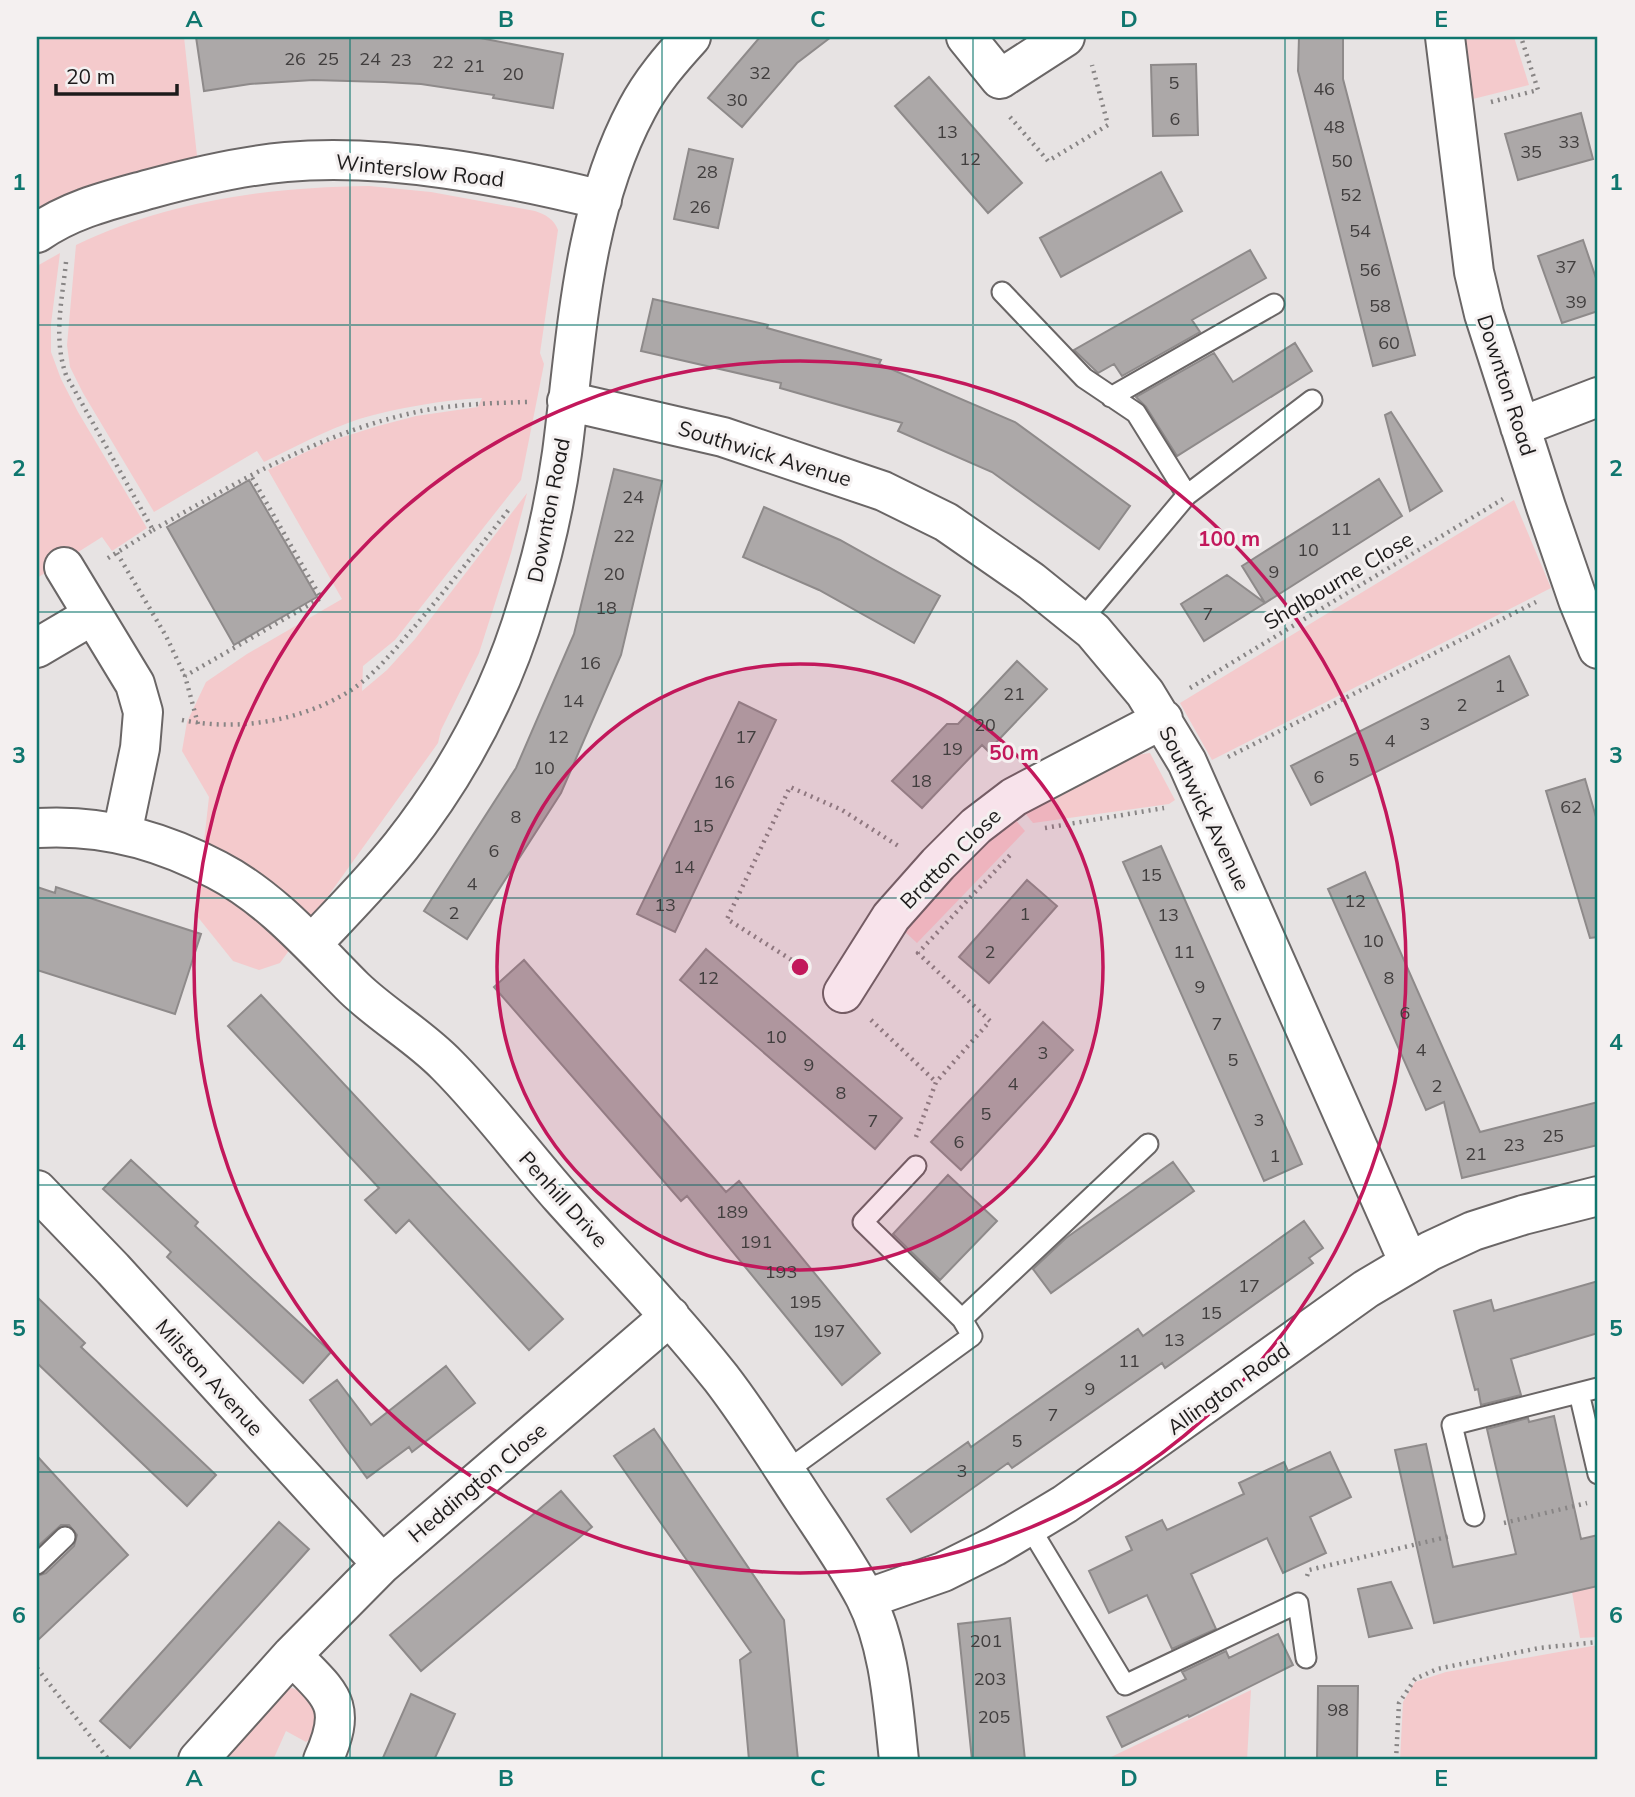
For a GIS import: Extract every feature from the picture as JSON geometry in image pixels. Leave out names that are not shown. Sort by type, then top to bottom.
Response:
[{"type":"street","name":"Downton Road","points":[[312,944],[401,847],[444,788],[474,737],[503,674],[528,604],[562,454],[578,309],[595,222],[619,149],[638,108],[668,62],[691,37]]},
{"type":"street","points":[[966,37],[1000,79],[1078,49]]},
{"type":"street","name":"Downton Road","points":[[1445,37],[1474,272],[1484,314],[1572,584],[1598,649]]},
{"type":"street","name":"Winterslow Road","points":[[37,233],[52,222],[79,209],[123,196],[180,181],[286,162],[332,160],[450,170],[530,183],[602,200]]},
{"type":"street","points":[[1520,427],[1598,397]]},
{"type":"street","name":"Southwick Avenue","points":[[567,401],[723,437],[883,491],[946,522],[1031,581],[1081,621],[1129,672],[1159,714],[1197,784],[1409,1263]]},
{"type":"street","points":[[68,574],[135,684],[143,712],[140,748],[122,834]]},
{"type":"street","points":[[37,649],[93,615]]},
{"type":"street","name":"Bratton Close","points":[[843,993],[891,917],[933,869],[976,827],[1014,797],[1159,714]]},
{"type":"street","name":"Penhill Drive","points":[[37,828],[89,828],[122,834],[159,844],[220,871],[259,898],[312,944],[354,988],[450,1068],[533,1165],[670,1316],[723,1381],[785,1472],[866,1599],[884,1657],[899,1760]]},
{"type":"street","name":"Milston Avenue","points":[[37,1190],[113,1269],[382,1564]]},
{"type":"street","name":"Allington Road","points":[[866,1599],[943,1572],[995,1546],[1065,1504],[1366,1289],[1409,1263],[1474,1231],[1598,1196]]},
{"type":"street","name":"Heddington Close","points":[[198,1760],[292,1655],[382,1564],[670,1316]]},
{"type":"street","points":[[292,1655],[327,1693],[335,1709],[335,1730],[323,1760]]},
{"type":"lane","points":[[1002,292],[1084,379],[1136,413],[1187,495]]},
{"type":"lane","points":[[1111,397],[1274,304]]},
{"type":"lane","points":[[1081,621],[1187,495],[1312,400]]},
{"type":"lane","points":[[962,1319],[1148,1144]]},
{"type":"lane","points":[[785,1472],[972,1336],[962,1319],[863,1222],[916,1166]]},
{"type":"lane","points":[[1474,1516],[1452,1426],[1589,1390],[1598,1474]]},
{"type":"lane","points":[[1029,1525],[1125,1685],[1298,1603],[1306,1658]]},
{"type":"lane","points":[[37,1564],[65,1537]]},
{"type":"path","points":[[1453,111],[1538,90],[1521,37]]},
{"type":"path","points":[[1000,79],[987,90],[1048,161],[1108,125],[1078,49]]},
{"type":"path","points":[[65,274],[59,355],[66,375],[153,530]]},
{"type":"path","points":[[68,574],[117,553],[250,474],[332,436],[424,411],[473,404],[567,401]]},
{"type":"path","points":[[185,676],[321,598],[250,474]]},
{"type":"path","name":"Shalbourne Close","points":[[1159,714],[1537,479]]},
{"type":"path","points":[[143,712],[198,724],[238,726],[301,714],[344,695],[384,663],[513,503]]},
{"type":"path","points":[[117,553],[166,636],[185,676],[198,724]]},
{"type":"path","points":[[1032,830],[1173,806],[1197,784],[1572,584]]},
{"type":"path","points":[[933,869],[842,810],[790,787],[727,919],[843,993],[936,1082]]},
{"type":"path","points":[[916,1166],[914,1142],[936,1082],[990,1021],[918,953],[1013,851]]},
{"type":"path","points":[[1491,1526],[1598,1501]]},
{"type":"path","points":[[1298,1603],[1309,1570],[1452,1536]]},
{"type":"path","points":[[1396,1760],[1399,1703],[1415,1679],[1437,1669],[1539,1648],[1598,1642]]},
{"type":"path","points":[[37,1668],[110,1760]]},
{"type":"shaded area","points":[[37,37],[184,37],[197,156],[147,170],[37,211]]},
{"type":"shaded area","points":[[1460,37],[1514,37],[1529,85],[1465,101]]},
{"type":"shaded area","points":[[369,186],[431,192],[535,211],[549,218],[558,230],[540,353],[544,364],[521,480],[395,640],[363,666],[362,691],[387,670],[415,639],[527,493],[479,653],[441,730],[438,743],[280,963],[259,970],[233,961],[197,916],[209,797],[182,751],[187,722],[206,682],[247,654],[342,599],[268,470],[327,442],[416,416],[478,407],[482,398],[420,405],[359,419],[264,462],[257,451],[154,512],[70,367],[67,345],[76,245],[147,217],[220,199],[294,189]]},
{"type":"shaded area","points":[[60,253],[51,324],[51,352],[78,412],[147,528],[112,551],[102,537],[37,578],[37,266]]},
{"type":"shaded area","points":[[1514,500],[1551,588],[1212,760],[1180,703]]},
{"type":"shaded area","points":[[1150,753],[1175,800],[1169,804],[1033,823],[1021,808],[1130,756]]},
{"type":"shaded area","points":[[1013,817],[1025,831],[917,943],[903,930],[904,923]]},
{"type":"shaded area","points":[[1598,1586],[1598,1637],[1580,1638],[1572,1592]]},
{"type":"shaded area","points":[[1598,1645],[1598,1760],[1400,1760],[1403,1702],[1415,1682],[1446,1672]]},
{"type":"shaded area","points":[[292,1688],[310,1697],[321,1713],[315,1736],[306,1742],[286,1731],[273,1760],[218,1760],[283,1689]]},
{"type":"shaded area","points":[[1251,1690],[1247,1760],[1109,1760],[1109,1758]]},
{"type":"building","points":[[196,37],[475,37],[563,54],[553,108],[493,98],[494,95],[421,84],[384,82],[313,80],[250,84],[204,91]]},
{"type":"building","points":[[760,37],[831,37],[797,63],[742,127],[708,98]]},
{"type":"building","points":[[1299,37],[1343,37],[1343,79],[1415,355],[1373,366],[1298,71]]},
{"type":"building","points":[[1196,64],[1198,135],[1153,136],[1151,65]]},
{"type":"building","points":[[929,77],[1022,183],[988,213],[895,106]]},
{"type":"building","points":[[1581,113],[1593,159],[1518,180],[1505,134]]},
{"type":"building","points":[[689,149],[733,159],[718,228],[674,219]]},
{"type":"building","points":[[1161,172],[1182,211],[1061,277],[1040,238]]},
{"type":"building","points":[[1583,240],[1598,284],[1598,311],[1562,323],[1538,256]]},
{"type":"building","points":[[1250,250],[1266,278],[1192,320],[1200,332],[1122,376],[1114,364],[1098,373],[1074,350]]},
{"type":"building","points":[[653,299],[768,325],[767,328],[881,360],[879,364],[1015,422],[1130,506],[1099,549],[992,472],[898,431],[902,423],[780,388],[781,383],[641,351]]},
{"type":"building","points":[[1295,343],[1312,371],[1177,456],[1146,407],[1136,397],[1214,353],[1233,382]]},
{"type":"building","points":[[1391,412],[1442,491],[1410,511],[1385,415]]},
{"type":"building","points":[[614,469],[662,481],[621,655],[561,793],[467,939],[424,911],[516,768],[574,634]]},
{"type":"building","points":[[1379,479],[1402,516],[1265,603],[1242,566]]},
{"type":"building","points":[[249,480],[317,597],[234,645],[167,527]]},
{"type":"building","points":[[764,507],[840,540],[940,596],[914,643],[819,590],[743,557]]},
{"type":"building","points":[[1227,575],[1265,603],[1204,641],[1181,604]]},
{"type":"building","points":[[1509,656],[1528,695],[1311,805],[1291,766]]},
{"type":"building","points":[[1017,661],[1047,689],[988,751],[982,745],[922,808],[892,781],[947,724],[958,724]]},
{"type":"building","points":[[739,702],[776,720],[675,932],[637,914]]},
{"type":"building","points":[[1585,779],[1598,824],[1598,937],[1590,938],[1546,791]]},
{"type":"building","points":[[1161,846],[1302,1164],[1264,1181],[1123,862]]},
{"type":"building","points":[[1365,872],[1480,1132],[1598,1102],[1598,1145],[1462,1178],[1444,1102],[1426,1110],[1328,889]]},
{"type":"building","points":[[1027,880],[1057,906],[989,983],[959,957]]},
{"type":"building","points":[[37,887],[55,893],[56,887],[201,934],[175,1014],[37,970]]},
{"type":"building","points":[[706,949],[902,1118],[875,1149],[680,980]]},
{"type":"building","points":[[524,960],[726,1192],[739,1181],[880,1353],[842,1385],[687,1196],[681,1201],[494,987]]},
{"type":"building","points":[[261,995],[563,1319],[529,1350],[409,1220],[396,1233],[365,1200],[379,1188],[228,1026]]},
{"type":"building","points":[[1043,1022],[1073,1050],[961,1170],[931,1142]]},
{"type":"building","points":[[131,1160],[198,1222],[195,1226],[331,1352],[303,1383],[167,1257],[171,1252],[103,1189]]},
{"type":"building","points":[[1173,1162],[1194,1191],[1051,1293],[1033,1269],[1066,1238]]},
{"type":"building","points":[[948,1175],[997,1221],[940,1280],[893,1234]]},
{"type":"building","points":[[1304,1221],[1323,1248],[1309,1258],[1313,1263],[1165,1368],[1162,1363],[1012,1468],[1008,1463],[911,1532],[887,1499],[968,1442],[971,1447],[1138,1329],[1143,1336]]},
{"type":"building","points":[[1598,1281],[1598,1333],[1511,1359],[1521,1395],[1481,1405],[1454,1311],[1491,1300],[1494,1311]]},
{"type":"building","points":[[37,1297],[85,1343],[81,1347],[216,1475],[187,1506],[37,1363]]},
{"type":"building","points":[[446,1366],[475,1403],[412,1452],[409,1447],[367,1478],[310,1400],[337,1380],[371,1425]]},
{"type":"building","points":[[1554,1416],[1581,1539],[1598,1535],[1598,1586],[1434,1623],[1395,1450],[1426,1444],[1453,1567],[1516,1554],[1487,1429],[1528,1418],[1529,1422]]},
{"type":"building","points":[[654,1429],[784,1620],[798,1760],[749,1760],[740,1660],[751,1652],[614,1456]]},
{"type":"building","points":[[1330,1452],[1351,1497],[1310,1517],[1326,1553],[1283,1573],[1267,1538],[1191,1574],[1216,1629],[1172,1649],[1147,1595],[1109,1613],[1089,1571],[1132,1550],[1126,1537],[1162,1520],[1167,1530],[1244,1494],[1239,1483],[1284,1462],[1288,1471]]},
{"type":"building","points":[[37,1456],[128,1555],[37,1641],[37,1576],[46,1573],[74,1546],[77,1535],[69,1525],[61,1525],[37,1547]]},
{"type":"building","points":[[561,1491],[592,1527],[421,1671],[390,1635]]},
{"type":"building","points":[[279,1522],[309,1549],[130,1748],[100,1721]]},
{"type":"building","points":[[1391,1582],[1412,1628],[1369,1637],[1358,1589]]},
{"type":"building","points":[[1010,1618],[1025,1760],[972,1760],[958,1624]]},
{"type":"building","points":[[1278,1634],[1293,1665],[1122,1747],[1107,1717],[1186,1679],[1182,1672],[1226,1651],[1229,1658]]},
{"type":"building","points":[[1318,1686],[1358,1686],[1357,1760],[1317,1760]]},
{"type":"building","points":[[411,1694],[455,1714],[434,1760],[382,1760]]}]
